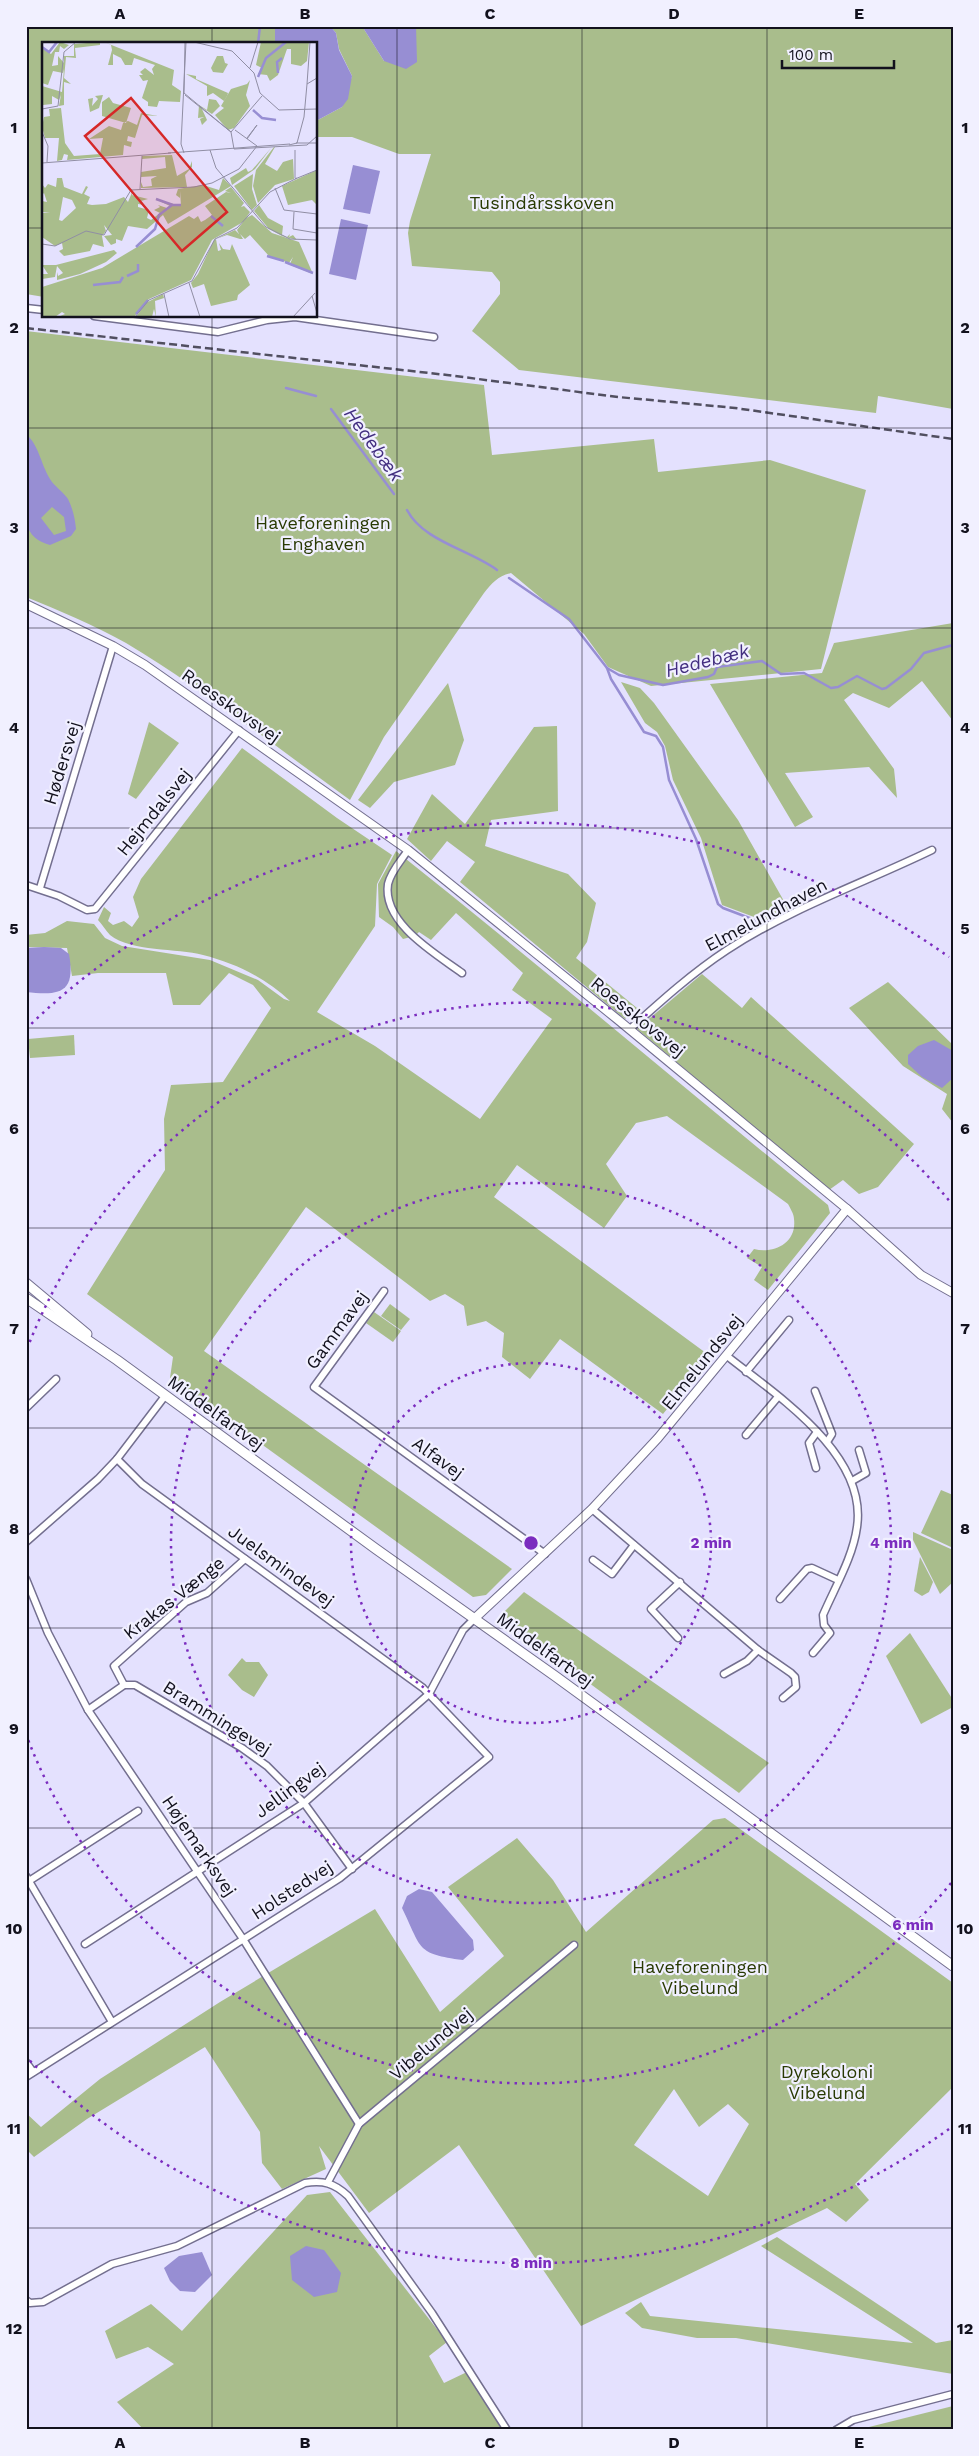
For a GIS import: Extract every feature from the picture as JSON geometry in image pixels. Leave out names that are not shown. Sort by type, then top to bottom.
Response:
[{"type":"main road","name":"Middelfartvej","points":[[26,1283],[117,1360]]},
{"type":"main road","name":"Middelfartvej","points":[[26,1298],[117,1360],[953,1966]]},
{"type":"street","points":[[26,308],[42,310]]},
{"type":"street","points":[[110,318],[218,332],[267,320],[286,318]]},
{"type":"street","points":[[302,318],[434,337]]},
{"type":"street","name":"Roesskovsvej","points":[[26,604],[113,646],[145,664],[408,850],[630,1029],[847,1209]]},
{"type":"street","name":"Hødersvej","points":[[40,888],[113,646]]},
{"type":"street","name":"Hejmdalsvej","points":[[40,888],[91,910],[112,888],[239,730]]},
{"type":"street","points":[[408,850],[393,871],[388,884],[388,897],[393,910],[412,936],[462,973]]},
{"type":"street","name":"Elmelundhaven","points":[[630,1029],[673,990],[728,949],[805,908],[932,850]]},
{"type":"street","points":[[26,885],[40,888]]},
{"type":"street","points":[[847,1209],[921,1275],[953,1293]]},
{"type":"street","name":"Elmelundsvej","points":[[474,1619],[592,1509],[658,1438],[847,1209]]},
{"type":"street","name":"Gammavej","points":[[314,1387],[384,1291]]},
{"type":"street","points":[[746,1372],[789,1320]]},
{"type":"street","points":[[727,1356],[817,1432],[826,1442],[852,1481],[858,1506],[857,1528],[850,1551],[822,1620],[830,1632],[813,1653]]},
{"type":"street","points":[[26,1408],[56,1379]]},
{"type":"street","name":"Alfavej","points":[[314,1387],[545,1554]]},
{"type":"street","points":[[815,1391],[832,1434],[826,1442]]},
{"type":"street","points":[[26,1542],[98,1480],[117,1459],[165,1396]]},
{"type":"street","points":[[746,1435],[778,1398]]},
{"type":"street","points":[[816,1468],[809,1443],[817,1432]]},
{"type":"street","points":[[852,1481],[866,1473],[859,1450]]},
{"type":"street","name":"Juelsmindevej","points":[[117,1459],[142,1484],[380,1656],[429,1694]]},
{"type":"street","points":[[592,1509],[758,1650],[795,1677],[796,1687],[783,1698]]},
{"type":"street","points":[[593,1560],[612,1574],[634,1544]]},
{"type":"street","name":"Krakas Vænge","points":[[124,1685],[114,1666],[186,1602],[207,1593],[245,1559]]},
{"type":"street","points":[[780,1599],[807,1569],[812,1568],[838,1580]]},
{"type":"street","name":"Højemarksvej","points":[[26,1579],[51,1640],[88,1710],[243,1939],[359,2124]]},
{"type":"street","points":[[678,1638],[651,1609],[680,1582]]},
{"type":"street","name":"Jellingvej","points":[[85,1944],[304,1803],[429,1694],[463,1630],[474,1619]]},
{"type":"street","points":[[724,1674],[748,1661],[758,1650]]},
{"type":"street","points":[[88,1710],[124,1685]]},
{"type":"street","name":"Brammingevej","points":[[124,1685],[135,1685],[242,1748],[268,1766],[304,1803],[352,1869]]},
{"type":"street","name":"Holstedvej","points":[[26,2077],[352,1869],[489,1757],[429,1694]]},
{"type":"street","points":[[112,2022],[28,1878],[138,1811]]},
{"type":"street","name":"Vibelundvej","points":[[328,2182],[359,2124],[574,1945]]},
{"type":"street","points":[[26,2062],[33,2072]]},
{"type":"street","points":[[26,2300],[30,2304],[43,2302],[112,2264],[177,2246],[305,2183],[328,2182],[338,2187],[348,2196],[432,2313],[507,2430]]},
{"type":"street","points":[[836,2430],[853,2420],[953,2394]]},
{"type":"green space","points":[[26,26],[275,26],[275,42],[42,42],[42,297],[26,294]]},
{"type":"green space","name":"Tusindårsskoven","points":[[330,26],[362,26],[384,61],[416,36],[416,26],[953,26],[953,409],[878,396],[876,413],[519,370],[472,331],[500,294],[500,282],[492,272],[412,266],[408,233],[410,221],[431,154],[399,154],[352,137],[318,137],[318,120],[342,107],[352,76],[339,49],[336,33]]},
{"type":"green space","name":"Haveforeningen Enghaven","points":[[26,331],[484,385],[492,455],[654,439],[658,472],[770,460],[866,490],[821,669],[651,686],[608,667],[584,634],[511,573],[496,580],[484,593],[384,737],[350,800],[212,699],[155,661],[102,630],[26,597]]},
{"type":"green space","points":[[953,623],[953,721],[922,681],[889,708],[853,693],[844,700],[894,769],[897,798],[869,767],[785,773],[813,817],[795,827],[710,684],[822,673],[834,643]]},
{"type":"green space","points":[[621,682],[640,688],[654,703],[738,820],[789,910],[765,921],[722,905],[701,838],[673,780],[665,746],[657,732],[645,723]]},
{"type":"green space","points":[[448,683],[464,740],[455,765],[394,782],[370,808],[358,800]]},
{"type":"green space","points":[[149,722],[179,743],[136,799],[128,794]]},
{"type":"green space","points":[[557,726],[558,811],[491,820],[485,846],[568,874],[596,903],[587,942],[576,958],[637,1008],[625,1019],[460,882],[475,862],[447,841],[431,861],[407,839],[432,794],[465,824],[534,727]]},
{"type":"green space","points":[[242,748],[337,818],[392,855],[377,884],[375,926],[317,1012],[375,1046],[480,1119],[552,1019],[512,990],[523,973],[456,913],[431,940],[419,932],[415,936],[403,939],[393,927],[379,917],[378,884],[396,851],[828,1205],[830,1213],[768,1290],[754,1280],[762,1267],[747,1258],[754,1249],[769,1250],[776,1248],[783,1245],[792,1235],[794,1219],[788,1204],[667,1116],[636,1123],[606,1164],[627,1196],[604,1228],[517,1165],[494,1197],[710,1356],[663,1414],[560,1339],[530,1379],[502,1357],[504,1333],[486,1321],[467,1326],[464,1306],[445,1294],[430,1301],[306,1207],[204,1351],[512,1569],[486,1595],[473,1597],[170,1378],[173,1357],[87,1294],[165,1170],[164,1119],[171,1085],[223,1082],[271,1008],[253,985],[229,973],[200,1005],[173,1005],[166,973],[98,973],[72,976],[67,948],[26,947],[26,935],[45,933],[67,921],[94,924],[105,938],[122,946],[210,960],[258,980],[284,999],[290,1001],[260,978],[227,962],[203,955],[130,944],[110,935],[98,920],[104,907],[111,913],[108,921],[113,925],[124,921],[132,927],[139,917],[133,897],[141,879]]},
{"type":"green space","points":[[702,974],[742,1008],[751,997],[914,1144],[878,1187],[859,1194],[843,1180],[829,1190],[637,1029]]},
{"type":"green space","points":[[888,982],[953,1045],[953,1123],[942,1109],[947,1094],[903,1066],[849,1008]]},
{"type":"green space","points":[[74,1035],[75,1055],[30,1058],[28,1039]]},
{"type":"green space","points":[[390,1304],[410,1319],[401,1330],[381,1316]]},
{"type":"green space","points":[[374,1312],[401,1331],[393,1342],[366,1323]]},
{"type":"green space","points":[[941,1490],[953,1495],[953,1548],[921,1533]]},
{"type":"green space","points":[[913,1532],[953,1550],[953,1582],[940,1594],[913,1540]]},
{"type":"green space","points":[[920,1557],[933,1582],[929,1592],[922,1596],[914,1591]]},
{"type":"green space","points":[[524,1592],[769,1763],[739,1793],[499,1617]]},
{"type":"green space","points":[[910,1633],[953,1700],[953,1707],[921,1724],[886,1656]]},
{"type":"green space","points":[[242,1658],[246,1662],[259,1662],[268,1675],[254,1697],[242,1690],[228,1675]]},
{"type":"green space","points":[[725,1818],[953,1983],[953,2087],[855,2184],[869,2200],[846,2222],[827,2208],[581,2326],[459,2145],[369,2213],[319,2146],[326,2169],[282,2189],[262,2163],[260,2132],[205,2047],[87,2119],[34,2157],[26,2149],[26,2113],[41,2127],[100,2079],[220,2002],[375,1909],[440,2012],[504,1956],[448,1887],[517,1838],[553,1880],[586,1932],[713,1820]],"holes":[[[674,2089],[699,2127],[728,2104],[749,2124],[708,2196],[634,2145]]]},
{"type":"green space","points":[[330,2192],[447,2342],[429,2356],[444,2383],[467,2372],[502,2430],[144,2430],[117,2402],[174,2364],[148,2347],[116,2359],[105,2331],[151,2304],[182,2331],[307,2195]]},
{"type":"green space","points":[[777,2237],[936,2343],[953,2340],[953,2374],[736,2338],[697,2338],[642,2328],[625,2313],[641,2302],[650,2316],[913,2343],[761,2246]]},
{"type":"green space","points":[[953,2406],[953,2430],[857,2430]]},
{"type":"shaded area","points":[[275,26],[330,26],[336,33],[339,50],[352,76],[348,99],[342,107],[318,120],[318,42],[275,42]]},
{"type":"shaded area","points":[[362,26],[416,26],[417,62],[406,69],[384,61]]},
{"type":"shaded area","points":[[353,165],[380,171],[370,214],[343,209]]},
{"type":"shaded area","points":[[341,219],[368,225],[356,280],[329,274]]},
{"type":"shaded area","points":[[26,434],[34,444],[48,476],[68,499],[74,518],[76,529],[71,536],[50,545],[41,542],[35,537],[26,522],[26,465],[29,465]],"holes":[[[52,507],[64,517],[66,531],[54,535],[41,518]]]},
{"type":"shaded area","points":[[26,948],[61,948],[69,954],[70,977],[63,989],[56,992],[26,992]]},
{"type":"shaded area","points":[[934,1040],[953,1051],[953,1078],[942,1088],[922,1077],[908,1064],[908,1055],[918,1046]]},
{"type":"shaded area","points":[[419,1889],[432,1892],[473,1940],[474,1950],[463,1960],[428,1952],[418,1941],[402,1908],[407,1896]]},
{"type":"shaded area","points":[[306,2246],[324,2250],[341,2273],[337,2292],[314,2297],[292,2280],[290,2256]]},
{"type":"shaded area","points":[[202,2252],[212,2275],[195,2292],[180,2291],[170,2281],[164,2268],[179,2256]]},
{"type":"waterway","name":"Hedebæk","points":[[258,42],[260,26]]},
{"type":"waterway","name":"Hedebæk","points":[[286,388],[316,396]]},
{"type":"waterway","name":"Hedebæk","points":[[331,409],[394,494]]},
{"type":"waterway","name":"Hedebæk","points":[[407,510],[414,521],[424,530],[497,570]]},
{"type":"waterway","name":"Hedebæk","points":[[509,578],[569,619],[607,668],[619,675],[663,685],[708,677],[714,674],[717,667],[762,661],[781,674],[804,673],[831,688],[838,687],[857,676],[882,689],[911,669],[924,653],[953,645]]},
{"type":"waterway","points":[[607,668],[611,679],[644,732],[656,736],[663,747],[669,780],[696,839],[718,904],[723,908],[760,922]]},
{"type":"railway","points":[[26,328],[447,375],[618,397],[735,408],[953,439]]},
{"type":"park label","name":"Haveforeningen Vibelund","points":[[700,1977]]},
{"type":"park label","name":"Dyrekoloni Vibelund","points":[[827,2082]]}]
